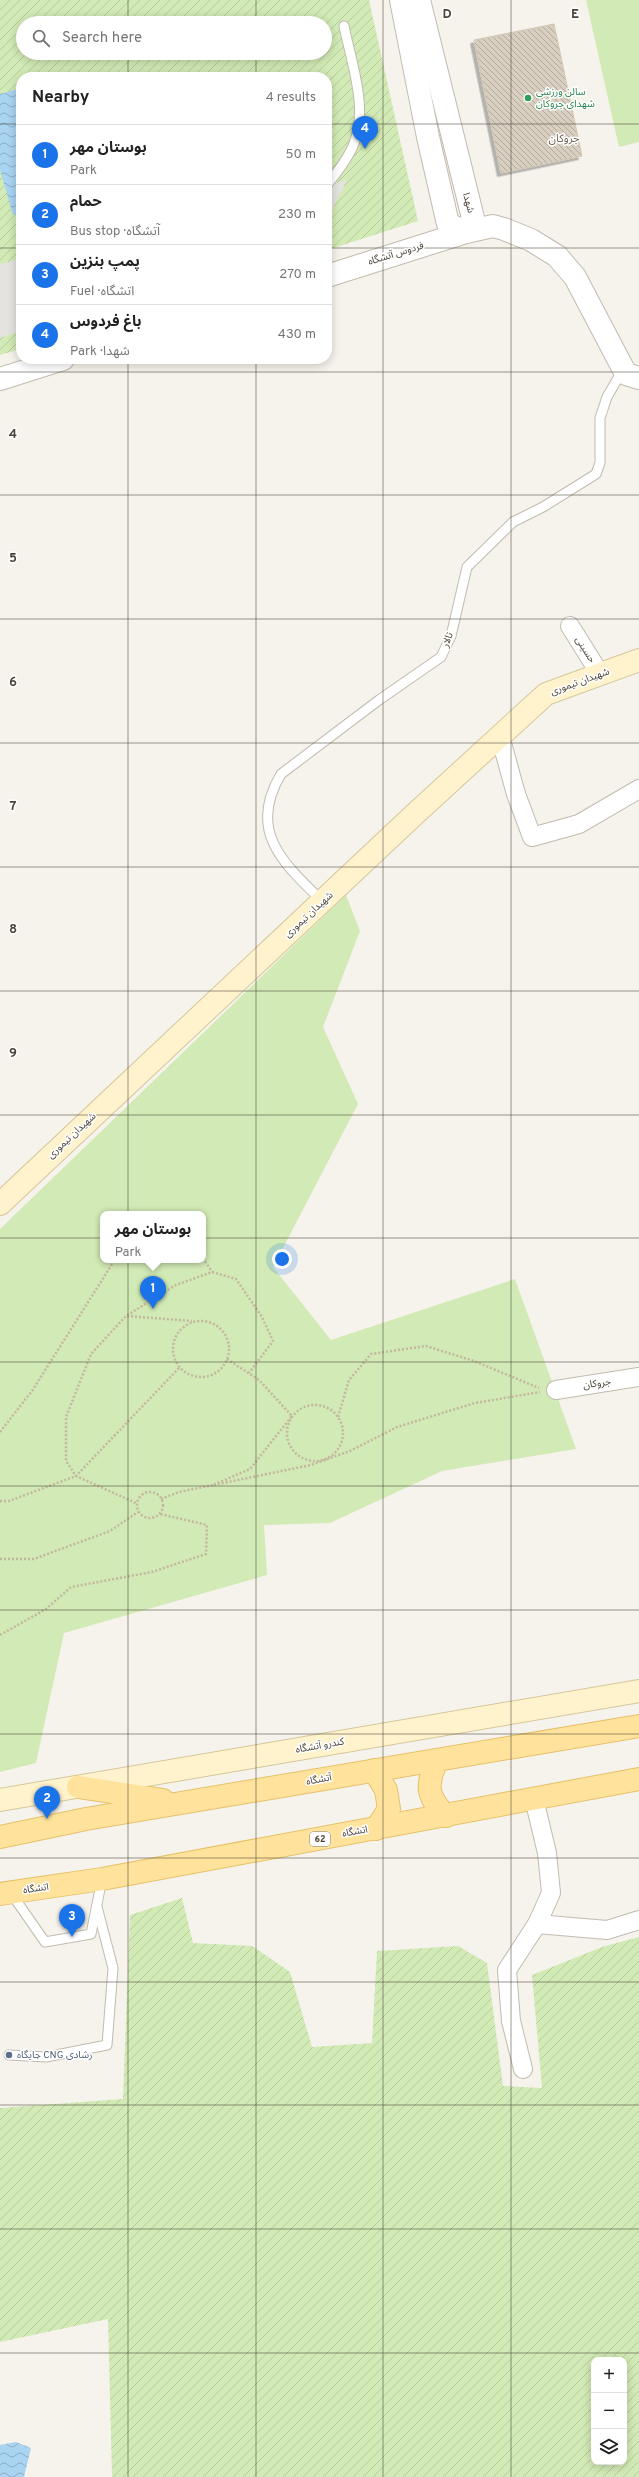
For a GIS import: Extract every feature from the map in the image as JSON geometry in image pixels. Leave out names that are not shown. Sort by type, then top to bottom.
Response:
[{"type":"main road","name":"شهیدان تیموری","points":[[0,1204],[546,694],[639,660]]},
{"type":"main road","name":"کندرو آتشگاه","points":[[0,1800],[639,1691]]},
{"type":"main road","name":"آتشگاه","points":[[0,1837],[86,1819],[639,1726]]},
{"type":"main road","points":[[437,1760],[430,1776],[429,1792],[435,1805],[446,1816]]},
{"type":"main road","points":[[374,1770],[386,1790],[389,1809],[376,1829]]},
{"type":"main road","name":"اتشگاه","points":[[6,1893],[102,1879],[639,1779]]},
{"type":"main road","points":[[78,1787],[182,1803]]},
{"type":"street","points":[[401,0],[428,137],[448,224],[466,232]]},
{"type":"street","name":"شهدا","points":[[419,0],[473,218],[466,232]]},
{"type":"street","name":"فردوس آتشگاه","points":[[332,274],[466,232],[493,226],[531,240],[557,256],[575,277],[632,376]]},
{"type":"street","points":[[0,379],[47,364]]},
{"type":"street","name":"حسینی","points":[[570,626],[600,674]]},
{"type":"street","points":[[500,736],[516,794],[532,838],[579,824],[639,789]]},
{"type":"street","name":"جروکان","points":[[556,1390],[639,1378]]},
{"type":"street","points":[[523,2069],[511,2021],[507,1970],[537,1924],[551,1893],[547,1853],[534,1799]]},
{"type":"street","points":[[537,1924],[607,1930],[639,1920]]},
{"type":"lane","points":[[332,178],[351,152],[358,131],[360,106],[344,26]]},
{"type":"lane","name":"تالار","points":[[323,902],[281,859],[271,842],[267,820],[271,791],[281,774],[379,700],[441,657],[451,636],[468,567],[513,522],[543,507],[596,474],[600,463],[600,418],[607,397],[618,378],[632,376]]},
{"type":"lane","points":[[6,1893],[45,1942],[91,1934],[102,1879]]},
{"type":"lane","points":[[9,2055],[46,2057],[107,2046],[113,1968],[97,1906]]},
{"type":"path","points":[[0,1432],[32,1391],[113,1263]]},
{"type":"path","points":[[206,1263],[212,1272]]},
{"type":"path","points":[[136,1503],[76,1476],[66,1461],[66,1417],[91,1354],[126,1316],[176,1285],[212,1272],[236,1279],[262,1317],[272,1341],[249,1373]]},
{"type":"path","points":[[126,1316],[193,1322],[211,1322],[225,1333],[230,1350],[228,1359],[223,1368],[206,1377],[196,1377],[180,1368],[174,1359],[174,1340],[184,1325],[193,1322]]},
{"type":"path","points":[[338,1417],[349,1380],[371,1354],[426,1346],[474,1361],[534,1387],[556,1390]]},
{"type":"path","points":[[228,1359],[259,1380],[292,1416]]},
{"type":"path","points":[[0,1501],[9,1501],[76,1476],[180,1368]]},
{"type":"path","points":[[292,1416],[286,1434],[293,1452],[300,1458],[310,1462],[319,1462],[350,1451],[397,1427],[475,1402],[556,1390]]},
{"type":"path","points":[[161,1499],[179,1492],[292,1470],[328,1459],[341,1445],[343,1436],[338,1417],[332,1411],[315,1405],[298,1410],[250,1468],[213,1485]]},
{"type":"path","points":[[0,1635],[46,1609],[71,1587],[152,1572],[206,1554],[207,1525],[160,1514],[148,1519],[138,1512],[136,1503],[141,1496],[149,1492],[157,1494],[161,1499],[163,1506],[160,1514]]},
{"type":"path","points":[[0,1559],[34,1559],[110,1531],[138,1512]]},
{"type":"green space","points":[[0,0],[369,0],[418,221],[332,248],[332,72],[16,72],[16,350],[0,355]]},
{"type":"green space","points":[[586,0],[639,0],[639,142],[619,147]]},
{"type":"green space","points":[[346,895],[360,931],[323,1027],[358,1104],[273,1267],[331,1340],[515,1279],[576,1449],[442,1471],[330,1523],[264,1525],[267,1575],[64,1633],[36,1763],[0,1772],[0,1229]]},
{"type":"green space","points":[[182,1898],[193,1943],[252,1946],[290,1972],[312,2047],[372,2043],[377,1951],[458,1946],[487,1963],[503,2086],[542,2088],[532,1975],[602,1947],[639,1937],[639,2477],[112,2477],[108,2319],[0,2342],[0,2108],[123,2099],[130,1915]]},
{"type":"shaded area","points":[[347,180],[332,210],[332,184]]},
{"type":"shaded area","points":[[16,260],[16,333],[0,338],[0,264]]},
{"type":"water","points":[[16,89],[16,214],[13,215],[0,170],[0,94]]},
{"type":"water","points":[[16,2442],[31,2448],[24,2477],[0,2477],[0,2445]]},
{"type":"building","name":"سالن ورزشی شهدای جروکان","points":[[554,24],[582,156],[501,173],[474,40]]},
{"type":"place","name":"سالن ورزشی شهدای جروکان","points":[[528,98]]},
{"type":"place","name":"باغ فردوس","points":[[365,149]]},
{"type":"place","name":"بوستان مهر","points":[[153,1309]]},
{"type":"place","name":"حمام","points":[[47,1819]]},
{"type":"place","name":"پمپ بنزین","points":[[72,1937]]},
{"type":"place","name":"جایگاه CNG رشادی","points":[[9,2055]]},
{"type":"district","name":"جروکان","points":[[564,139]]}]
